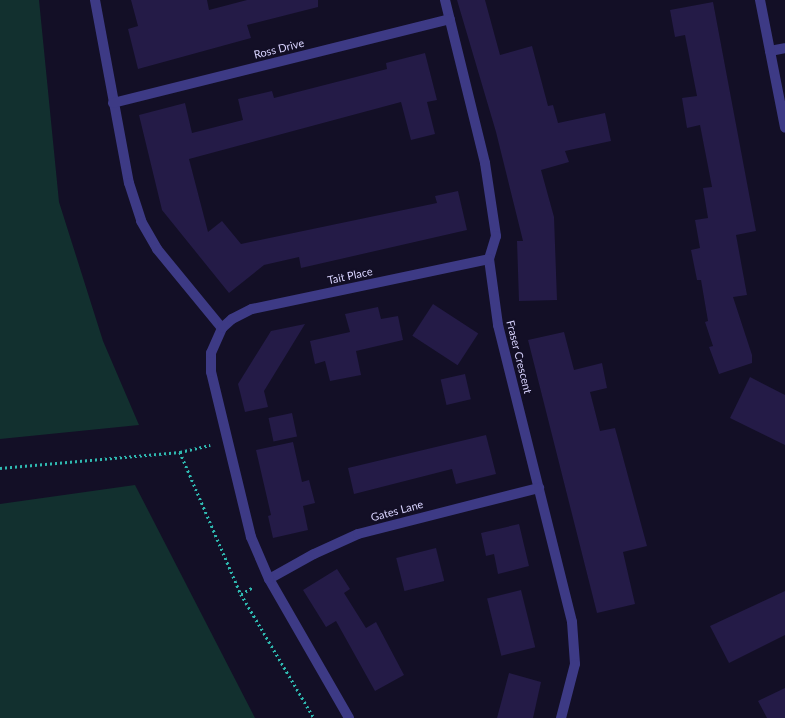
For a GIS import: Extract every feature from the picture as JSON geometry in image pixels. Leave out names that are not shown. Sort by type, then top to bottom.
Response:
[{"type":"street","points":[[95,0],[129,183],[141,221],[157,249],[222,328],[211,353],[212,372],[251,538],[269,579],[349,718]]},
{"type":"street","name":"Fraser Crescent","points":[[445,0],[485,163],[496,236],[488,259],[498,324],[539,488],[575,644],[575,664],[561,718]]},
{"type":"street","points":[[760,0],[785,128]]},
{"type":"street","name":"Ross Drive","points":[[113,103],[450,19]]},
{"type":"street","points":[[770,51],[785,48]]},
{"type":"street","name":"Tait Place","points":[[222,328],[232,319],[252,309],[488,259]]},
{"type":"street","name":"Gates Lane","points":[[269,579],[314,554],[358,534],[539,488]]},
{"type":"path","points":[[0,468],[180,452],[229,441]]},
{"type":"path","points":[[180,452],[240,594],[314,718]]},
{"type":"path","points":[[240,594],[269,579]]},
{"type":"green space","points":[[0,0],[39,0],[59,202],[103,341],[139,425],[0,439]]},
{"type":"green space","points":[[135,485],[255,718],[0,718],[0,504]]},
{"type":"building","points":[[131,0],[207,0],[209,10],[247,0],[318,0],[318,7],[247,25],[251,38],[138,69],[128,29],[138,26]]},
{"type":"building","points":[[457,0],[485,0],[500,55],[532,46],[548,106],[553,105],[558,123],[605,113],[611,141],[565,151],[569,162],[541,170],[554,217],[557,300],[519,301],[517,241],[523,241],[496,132]]},
{"type":"building","points":[[713,2],[756,231],[736,235],[747,295],[733,297],[752,355],[752,363],[719,374],[709,347],[713,346],[705,322],[708,321],[701,280],[697,280],[691,250],[700,248],[695,220],[708,218],[703,188],[712,187],[700,125],[687,128],[682,98],[697,96],[685,35],[675,37],[670,10]]},
{"type":"building","points":[[425,53],[437,100],[427,102],[435,134],[411,140],[401,102],[189,159],[208,232],[222,221],[241,244],[437,203],[435,196],[458,191],[467,230],[301,268],[299,257],[264,265],[229,293],[162,210],[139,115],[185,103],[192,133],[243,120],[238,99],[272,91],[274,98],[387,69],[386,63]]},
{"type":"building","points":[[433,304],[478,333],[458,365],[412,336]]},
{"type":"building","points":[[378,307],[381,319],[398,316],[403,340],[356,351],[361,375],[330,381],[325,361],[315,364],[310,341],[350,332],[345,314]]},
{"type":"building","points":[[305,324],[264,391],[268,407],[245,412],[238,384],[271,331]]},
{"type":"building","points":[[564,332],[574,370],[602,363],[607,388],[590,392],[600,431],[615,428],[647,546],[623,552],[635,604],[597,613],[528,340]]},
{"type":"building","points":[[465,374],[471,399],[446,405],[441,380]]},
{"type":"building","points":[[750,377],[785,395],[785,445],[730,418]]},
{"type":"building","points":[[292,413],[297,436],[274,441],[269,418]]},
{"type":"building","points":[[486,435],[496,474],[456,484],[452,469],[354,494],[348,468]]},
{"type":"building","points":[[293,442],[302,482],[309,480],[315,503],[303,506],[308,530],[273,538],[268,516],[271,515],[256,450]]},
{"type":"building","points":[[519,524],[529,566],[498,574],[494,554],[486,556],[481,533]]},
{"type":"building","points":[[436,548],[444,581],[404,591],[396,558]]},
{"type":"building","points":[[337,569],[350,589],[344,593],[366,628],[376,622],[404,675],[375,691],[336,621],[326,627],[303,590]]},
{"type":"building","points":[[521,590],[535,647],[501,656],[487,598]]},
{"type":"building","points":[[785,591],[785,635],[729,663],[710,626]]},
{"type":"building","points":[[509,673],[541,682],[533,718],[497,718]]},
{"type":"building","points":[[785,688],[785,718],[767,718],[758,701]]}]
